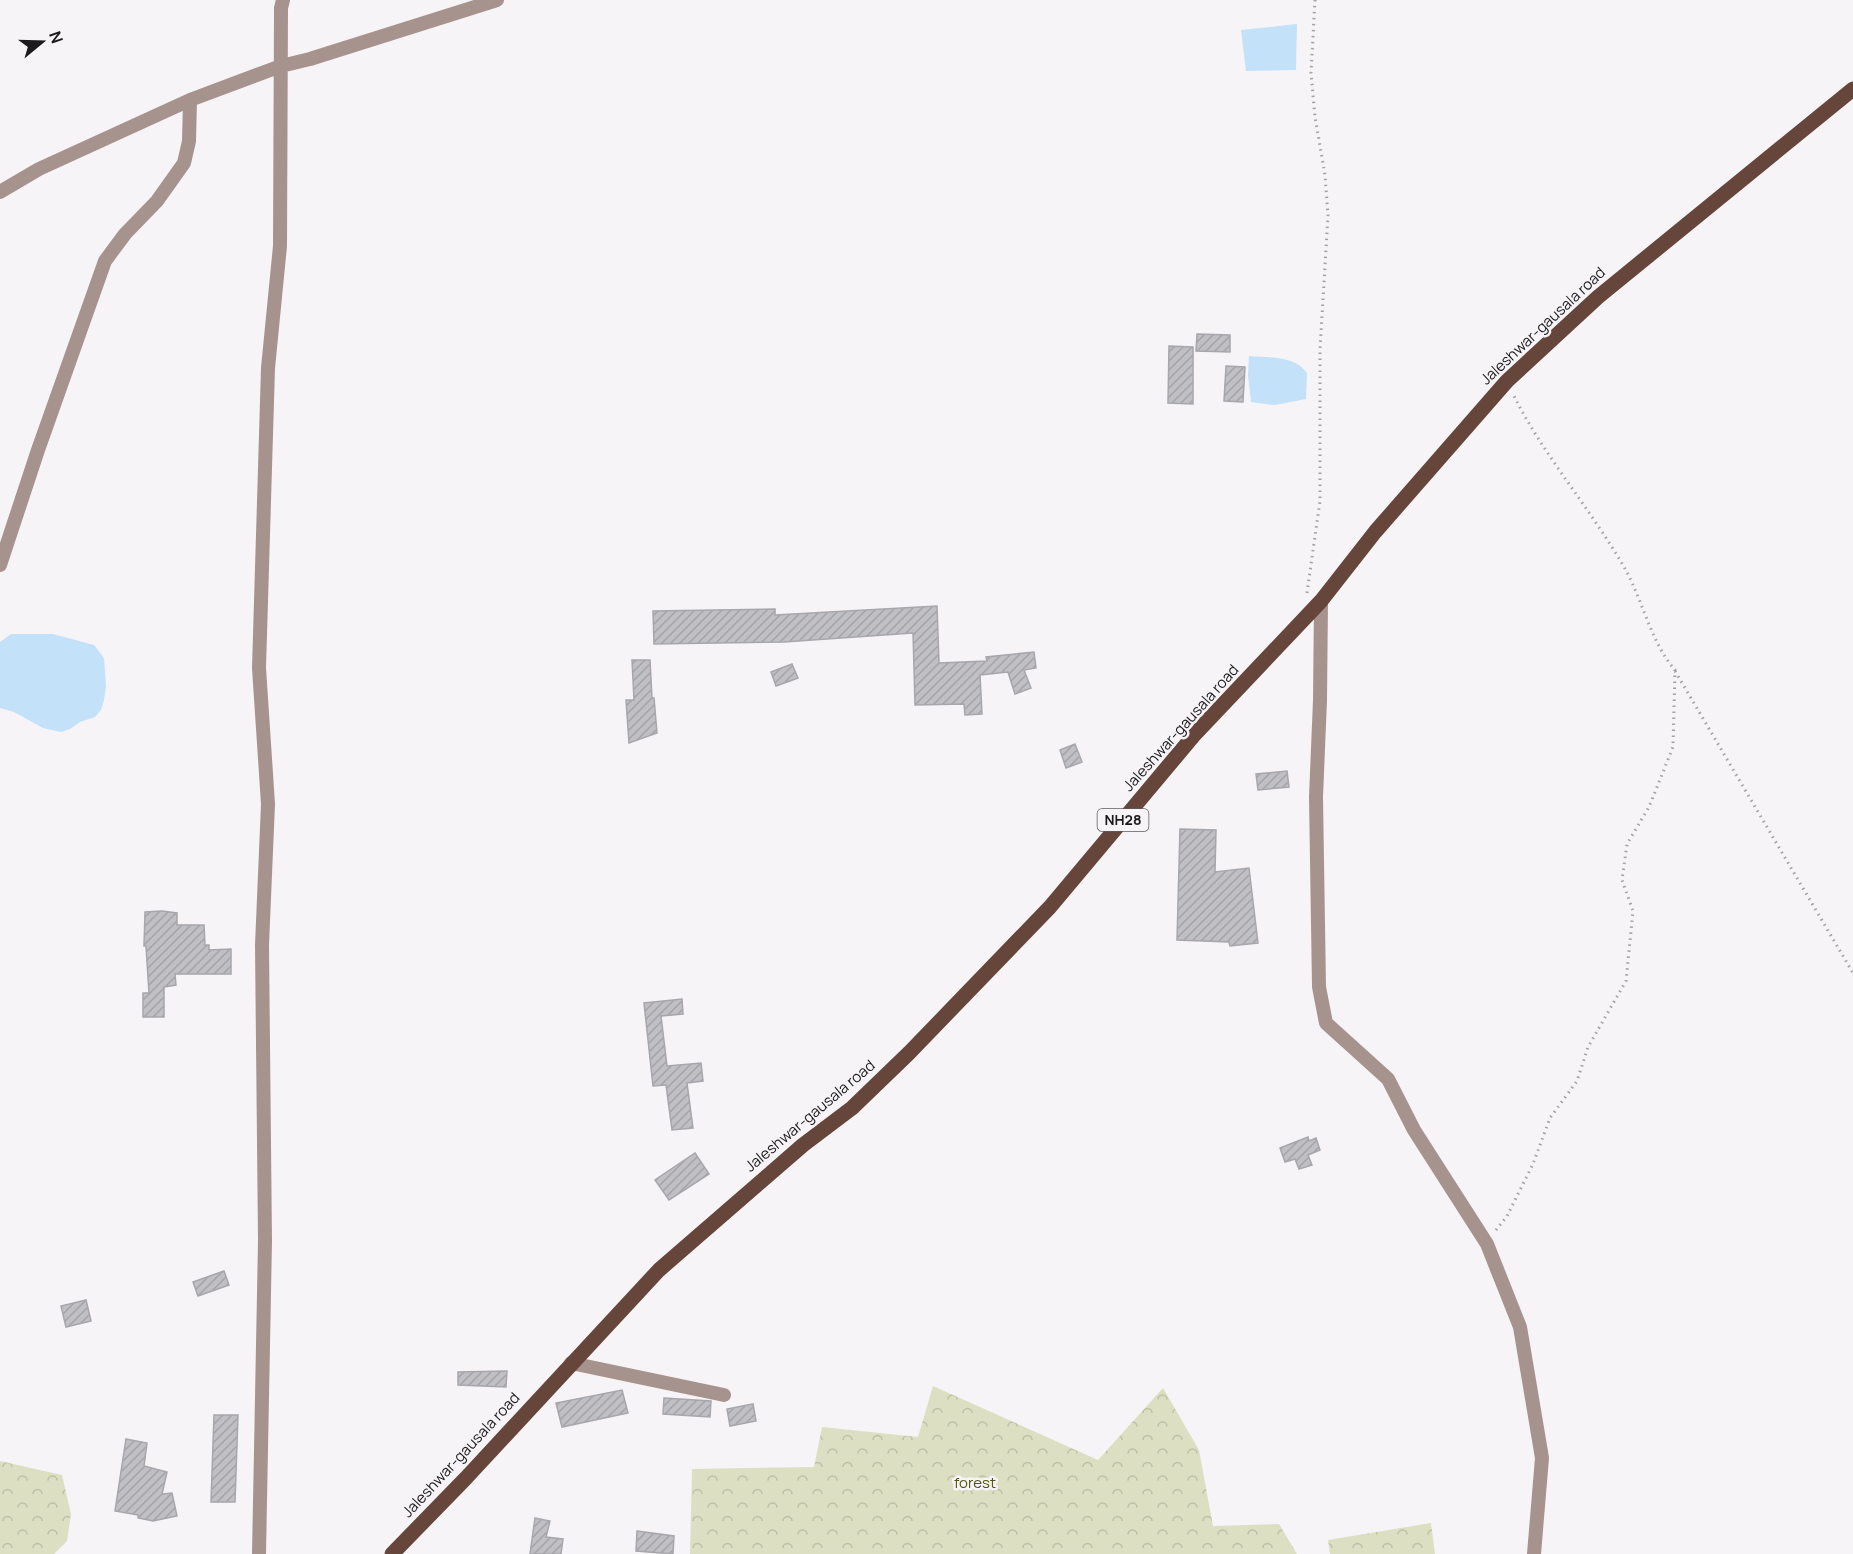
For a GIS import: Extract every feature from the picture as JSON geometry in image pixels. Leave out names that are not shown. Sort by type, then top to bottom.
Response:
[{"type":"main road","name":"Jaleshwar-gausala road","points":[[392,1554],[466,1478],[658,1270],[803,1145],[852,1108],[909,1053],[1050,907],[1195,734],[1321,601],[1375,532],[1507,381],[1598,297],[1853,89]]},
{"type":"street","points":[[259,1554],[265,1241],[261,945],[268,804],[259,668],[268,368],[280,246],[283,0]]},
{"type":"street","points":[[0,192],[39,169],[190,100],[281,66],[497,0]]},
{"type":"street","points":[[0,565],[105,261],[125,234],[158,201],[184,163],[189,141],[190,100]]},
{"type":"street","points":[[1321,601],[1316,797],[1319,987],[1326,1023],[1388,1078],[1414,1130],[1487,1244],[1520,1327],[1542,1458],[1534,1554]]},
{"type":"street","points":[[571,1363],[724,1395]]},
{"type":"path","points":[[1300,624],[1320,501],[1320,349],[1328,216],[1311,73],[1315,0]]},
{"type":"path","points":[[1507,381],[1525,418],[1624,567],[1663,656],[1675,670],[1853,973]]},
{"type":"path","points":[[1487,1244],[1507,1216],[1533,1164],[1550,1118],[1577,1081],[1588,1047],[1626,981],[1633,911],[1622,880],[1627,844],[1649,807],[1673,747],[1675,670]]},
{"type":"green space","name":"forest","points":[[933,1386],[1098,1460],[1163,1388],[1199,1450],[1213,1526],[1279,1524],[1297,1554],[690,1554],[692,1469],[814,1467],[822,1427],[918,1437]]},
{"type":"green space","points":[[0,1461],[62,1475],[71,1514],[67,1541],[54,1554],[0,1554]]},
{"type":"green space","points":[[1431,1523],[1435,1554],[1330,1554],[1328,1540]]},
{"type":"water","points":[[1297,24],[1296,70],[1246,71],[1241,30]]},
{"type":"water","points":[[1249,356],[1288,360],[1302,367],[1307,373],[1306,399],[1275,405],[1251,402],[1248,375]]},
{"type":"water","points":[[11,634],[53,634],[94,645],[104,658],[106,686],[101,710],[95,717],[61,732],[43,728],[14,712],[0,708],[0,642]]},
{"type":"building","points":[[1197,334],[1230,335],[1230,352],[1196,351]]},
{"type":"building","points":[[1169,346],[1193,347],[1193,404],[1168,403]]},
{"type":"building","points":[[1226,366],[1245,367],[1243,402],[1224,401]]},
{"type":"building","points":[[937,606],[939,663],[987,661],[986,657],[1034,652],[1036,668],[1024,670],[1031,688],[1015,694],[1008,672],[980,675],[982,714],[965,715],[964,704],[915,705],[913,633],[784,642],[654,644],[653,611],[775,609],[775,615]]},
{"type":"building","points":[[632,660],[650,660],[657,733],[629,743],[626,700],[634,700]]},
{"type":"building","points":[[792,664],[798,678],[776,686],[771,672]]},
{"type":"building","points":[[1075,744],[1082,762],[1066,768],[1060,750]]},
{"type":"building","points":[[1287,771],[1289,787],[1258,790],[1256,774]]},
{"type":"building","points":[[1180,829],[1216,830],[1215,872],[1249,868],[1258,943],[1230,946],[1229,942],[1177,940]]},
{"type":"building","points":[[145,912],[177,913],[177,925],[204,925],[205,945],[209,945],[209,950],[231,949],[231,974],[175,974],[176,985],[164,987],[164,1017],[143,1017],[143,993],[149,993],[146,946],[144,946]]},
{"type":"building","points":[[682,999],[683,1014],[661,1016],[667,1066],[701,1063],[703,1081],[687,1083],[693,1128],[672,1130],[666,1085],[653,1086],[644,1003]]},
{"type":"building","points":[[1308,1137],[1309,1141],[1316,1138],[1320,1150],[1308,1155],[1312,1165],[1299,1169],[1295,1159],[1285,1162],[1280,1148]]},
{"type":"building","points":[[695,1153],[709,1174],[669,1200],[655,1180]]},
{"type":"building","points":[[224,1271],[229,1285],[198,1296],[193,1282]]},
{"type":"building","points":[[86,1300],[91,1321],[66,1327],[61,1306]]},
{"type":"building","points":[[507,1371],[506,1387],[458,1385],[458,1372]]},
{"type":"building","points":[[622,1390],[628,1413],[562,1427],[556,1403]]},
{"type":"building","points":[[664,1398],[711,1401],[710,1417],[663,1414]]},
{"type":"building","points":[[753,1404],[756,1421],[730,1426],[727,1409]]},
{"type":"building","points":[[214,1415],[238,1415],[235,1502],[211,1502]]},
{"type":"building","points":[[126,1439],[147,1443],[144,1466],[167,1472],[162,1494],[172,1493],[177,1516],[153,1521],[138,1518],[138,1515],[115,1511]]},
{"type":"building","points":[[535,1518],[550,1521],[546,1537],[563,1539],[561,1554],[530,1554]]},
{"type":"building","points":[[637,1531],[674,1536],[673,1554],[636,1551]]}]
